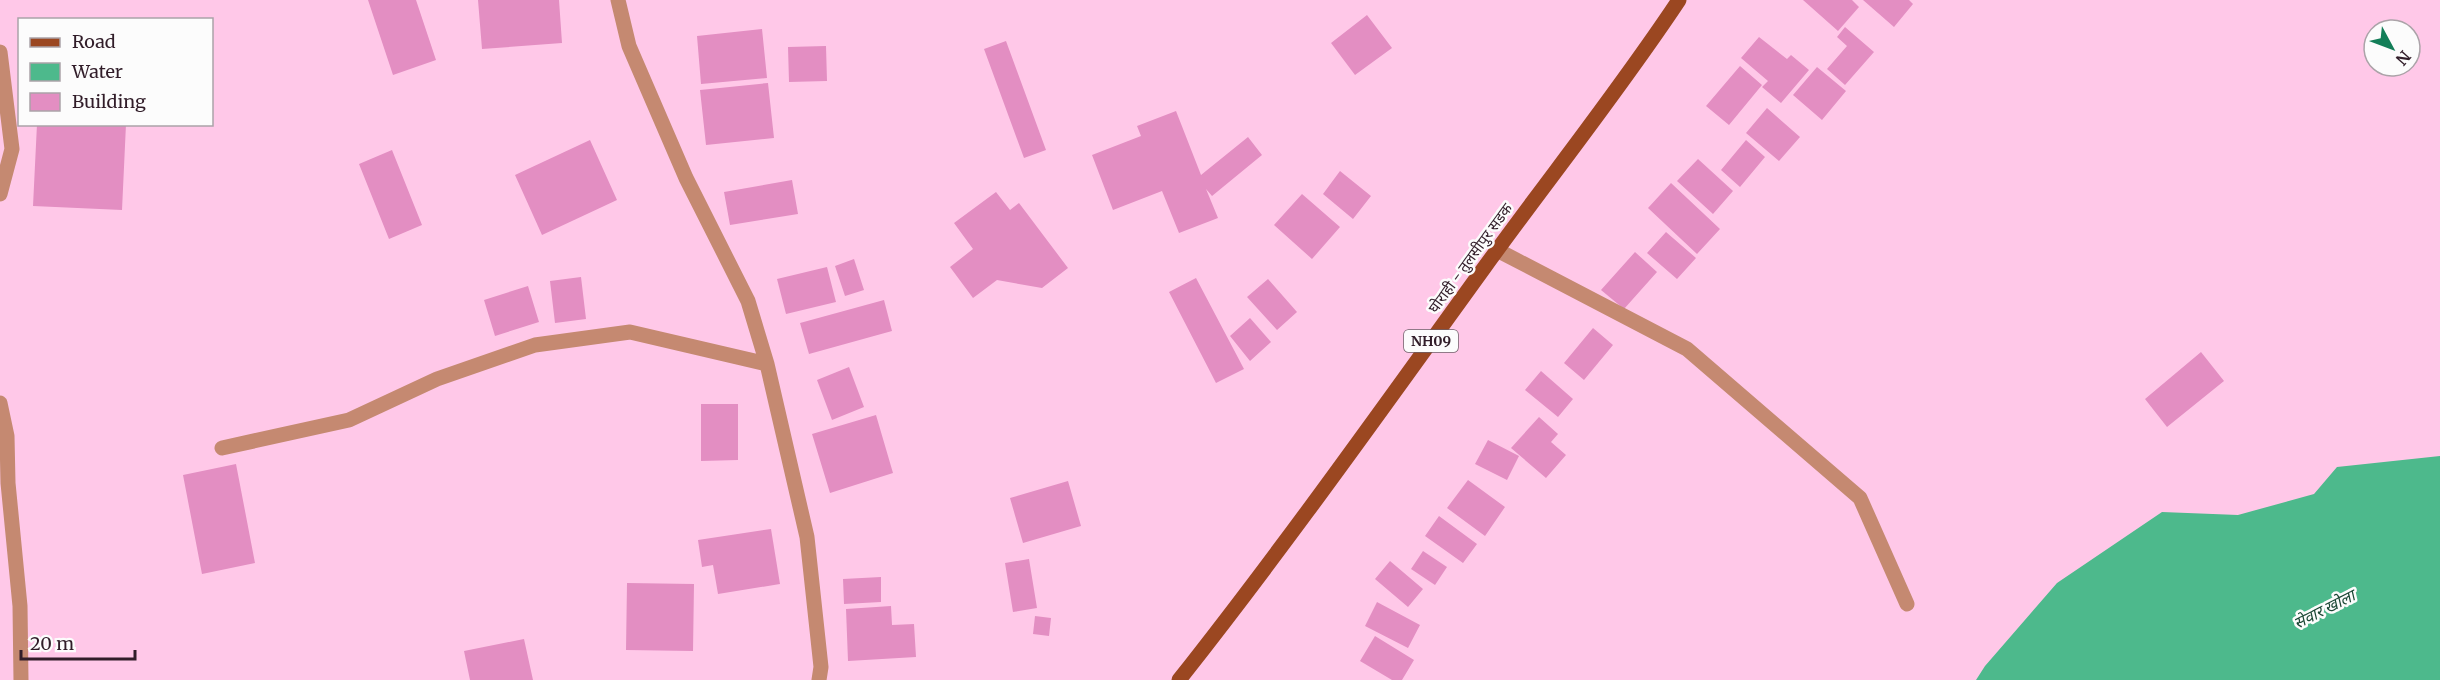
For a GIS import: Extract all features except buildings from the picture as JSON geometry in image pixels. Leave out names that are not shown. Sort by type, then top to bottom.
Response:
[{"type":"main road","name":"घोराही - तुलसीपुर सडक","points":[[1179,680],[1245,596],[1497,250],[1630,74],[1679,0]]},
{"type":"street","points":[[618,0],[629,46],[687,178],[748,301],[767,364],[807,537],[821,667],[819,680]]},
{"type":"street","points":[[0,52],[12,150],[0,194]]},
{"type":"street","points":[[1497,250],[1687,349],[1860,498],[1907,604]]},
{"type":"street","points":[[222,448],[349,420],[437,379],[535,345],[630,332],[767,364]]},
{"type":"street","points":[[0,403],[7,436],[8,483],[20,606],[21,680]]},
{"type":"water","name":"सेवार खोला","points":[[2440,456],[2440,680],[1976,680],[1985,666],[2057,583],[2162,512],[2238,515],[2314,494],[2337,467]]}]
